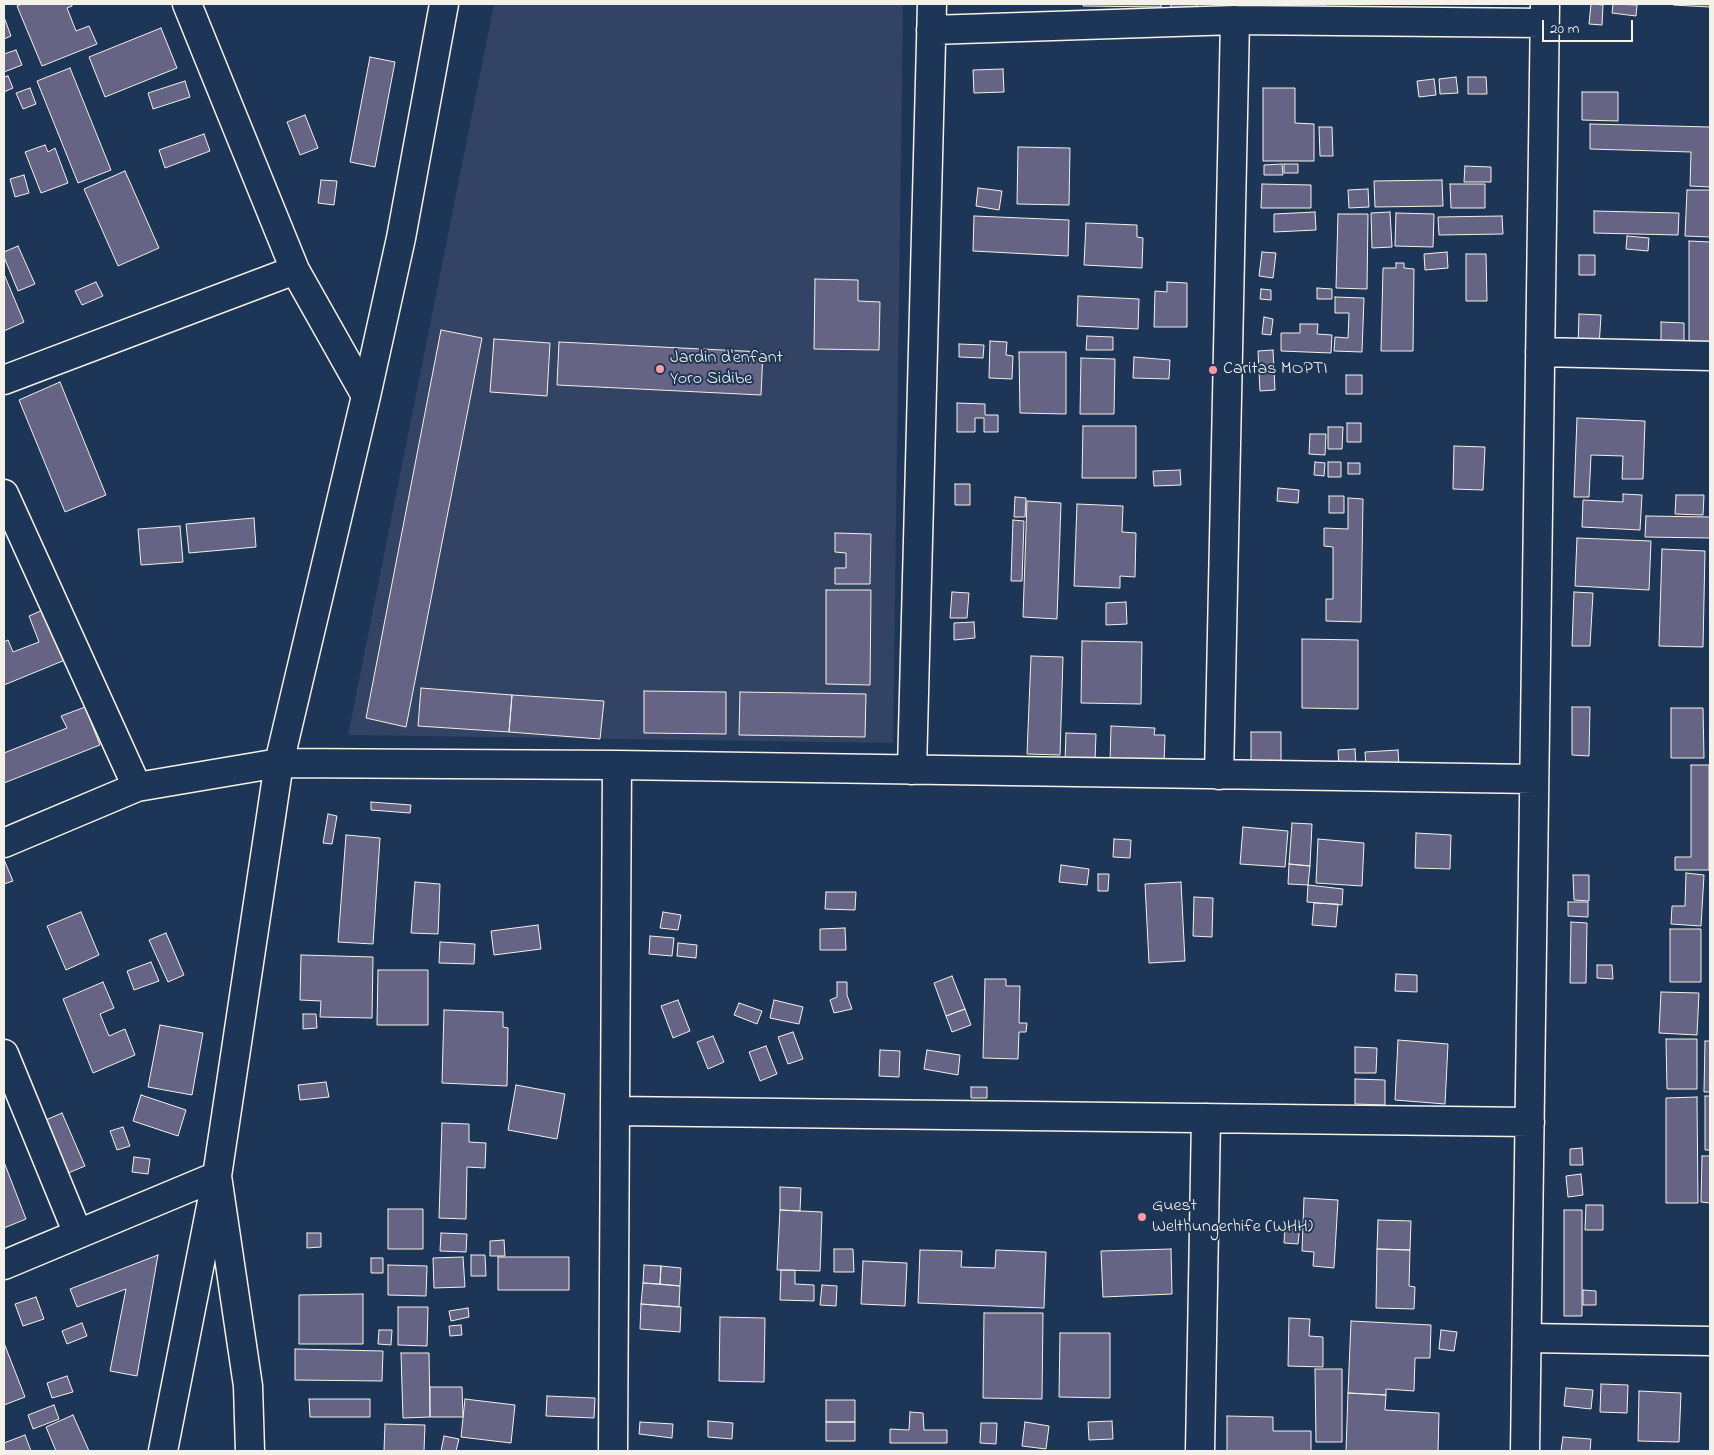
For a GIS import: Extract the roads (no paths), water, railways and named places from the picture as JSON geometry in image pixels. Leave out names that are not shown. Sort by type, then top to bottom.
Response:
[{"type":"street","points":[[187,4],[295,270],[366,396]]},
{"type":"street","points":[[163,1451],[216,1176],[280,764],[401,238],[444,4]]},
{"type":"street","points":[[912,770],[932,4]]},
{"type":"street","points":[[931,30],[1235,20],[1544,13],[1525,1451]]},
{"type":"street","points":[[1219,775],[1235,20]]},
{"type":"street","points":[[4,380],[295,270]]},
{"type":"street","points":[[1540,352],[1710,356]]},
{"type":"street","points":[[4,494],[137,788]]},
{"type":"street","points":[[4,843],[137,788],[280,764],[617,765],[1534,779]]},
{"type":"street","points":[[613,1451],[617,765]]},
{"type":"street","points":[[4,1054],[78,1234]]},
{"type":"street","points":[[615,1111],[1530,1122]]},
{"type":"street","points":[[1200,1451],[1206,1118]]},
{"type":"street","points":[[4,1265],[216,1176]]},
{"type":"street","points":[[216,1176],[248,1386],[250,1451]]},
{"type":"street","points":[[1527,1338],[1710,1341]]},
{"type":"place","name":"Jardin d'enfant Yoro Sidibe","points":[[660,369]]},
{"type":"place","name":"Caritas MOPTI","points":[[1213,370]]},
{"type":"place","name":"Guest Welthungerhife (WHH)","points":[[1142,1217]]}]
